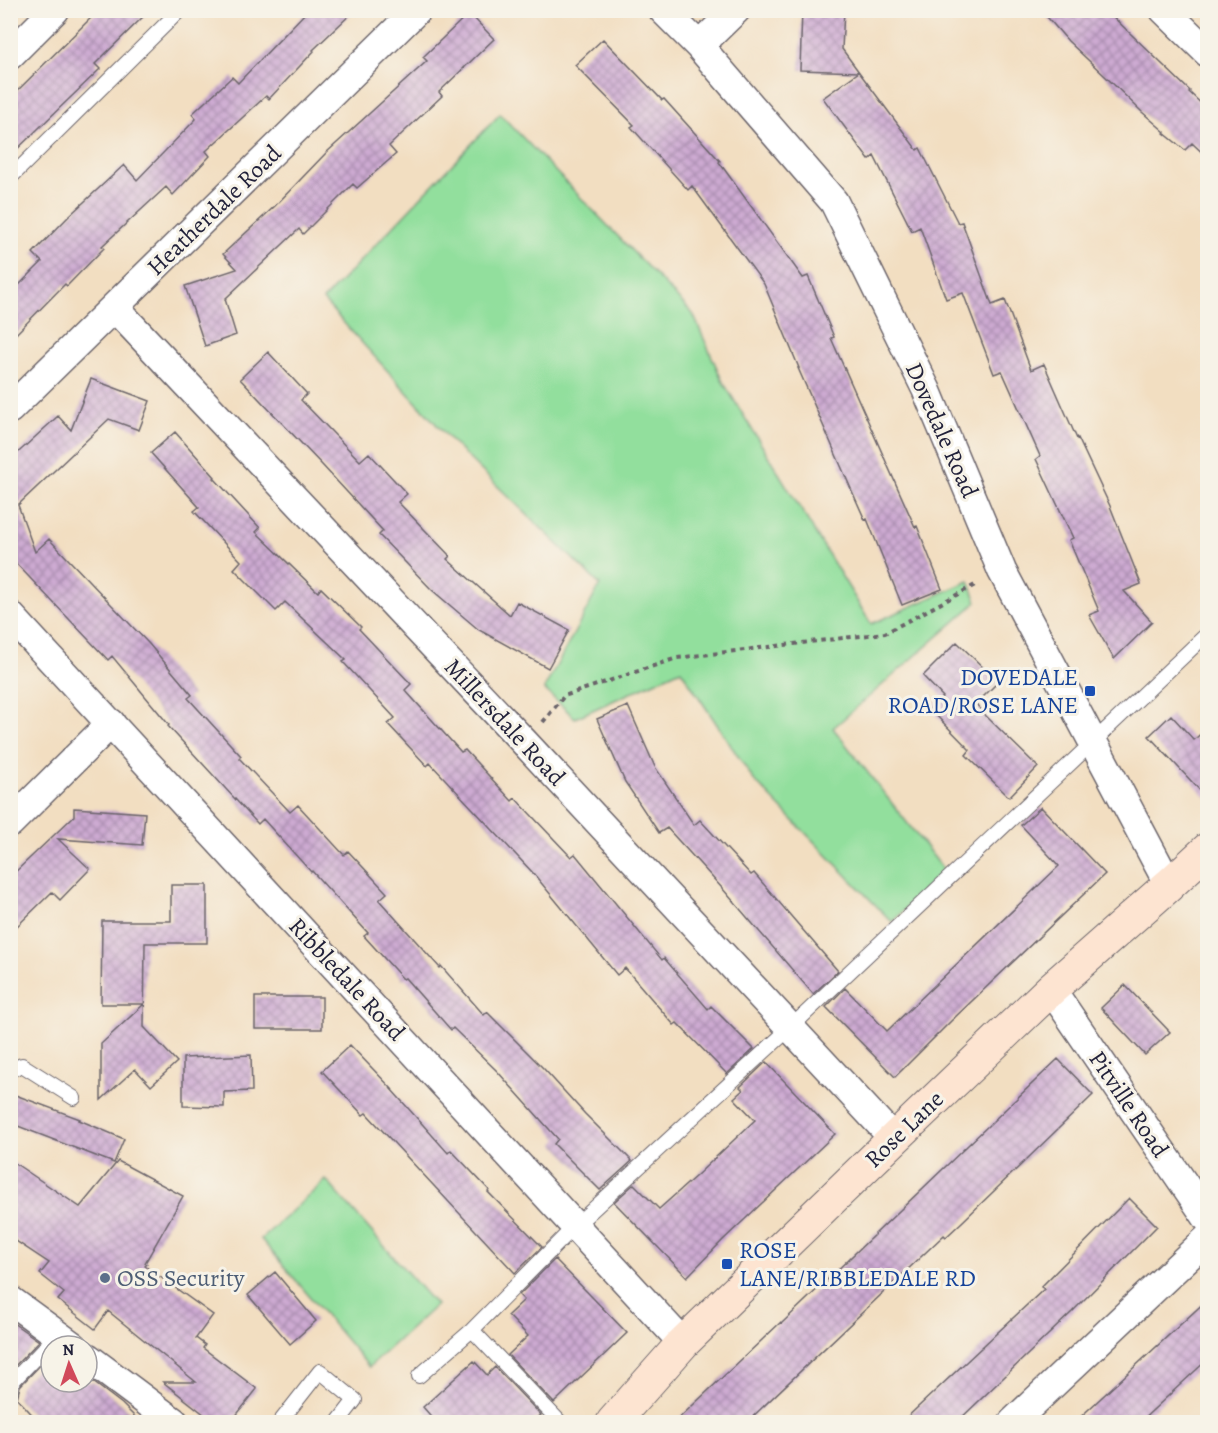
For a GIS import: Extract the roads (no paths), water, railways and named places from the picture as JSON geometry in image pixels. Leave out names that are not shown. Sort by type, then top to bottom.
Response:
[{"type":"street","points":[[10,55],[55,10]]},
{"type":"street","name":"Heatherdale Road","points":[[10,409],[417,10]]},
{"type":"street","name":"Dovedale Road","points":[[663,10],[699,46],[834,202],[926,389],[1002,571],[1169,885]]},
{"type":"street","points":[[699,46],[736,10]]},
{"type":"street","points":[[1164,10],[1208,53]]},
{"type":"street","name":"Millersdale Road","points":[[114,307],[894,1139]]},
{"type":"street","name":"Ribbledale Road","points":[[10,615],[683,1343]]},
{"type":"street","points":[[10,823],[111,723]]},
{"type":"street","name":"Rose Lane","points":[[613,1422],[683,1343],[894,1139],[1052,989],[1208,849]]},
{"type":"street","name":"Pitville Road","points":[[1052,989],[1208,1219]]},
{"type":"street","points":[[1012,1422],[1208,1238]]},
{"type":"street","points":[[10,1300],[57,1334]]},
{"type":"street","points":[[99,1365],[174,1422]]},
{"type":"lane","points":[[10,178],[180,10]]},
{"type":"lane","points":[[419,1376],[472,1330],[574,1226],[790,1028],[1208,633]]},
{"type":"lane","points":[[10,1070],[22,1065],[74,1098]]},
{"type":"lane","points":[[472,1330],[560,1422]]},
{"type":"lane","points":[[11,1386],[39,1362]]},
{"type":"lane","points":[[280,1422],[320,1371],[355,1400],[338,1422]]},
{"type":"place","name":"DOVEDALE ROAD/ROSE LANE","points":[[1090,691]]},
{"type":"place","name":"ROSE LANE/RIBBLEDALE RD","points":[[727,1264]]},
{"type":"place","name":"OSS Security","points":[[105,1278]]}]
